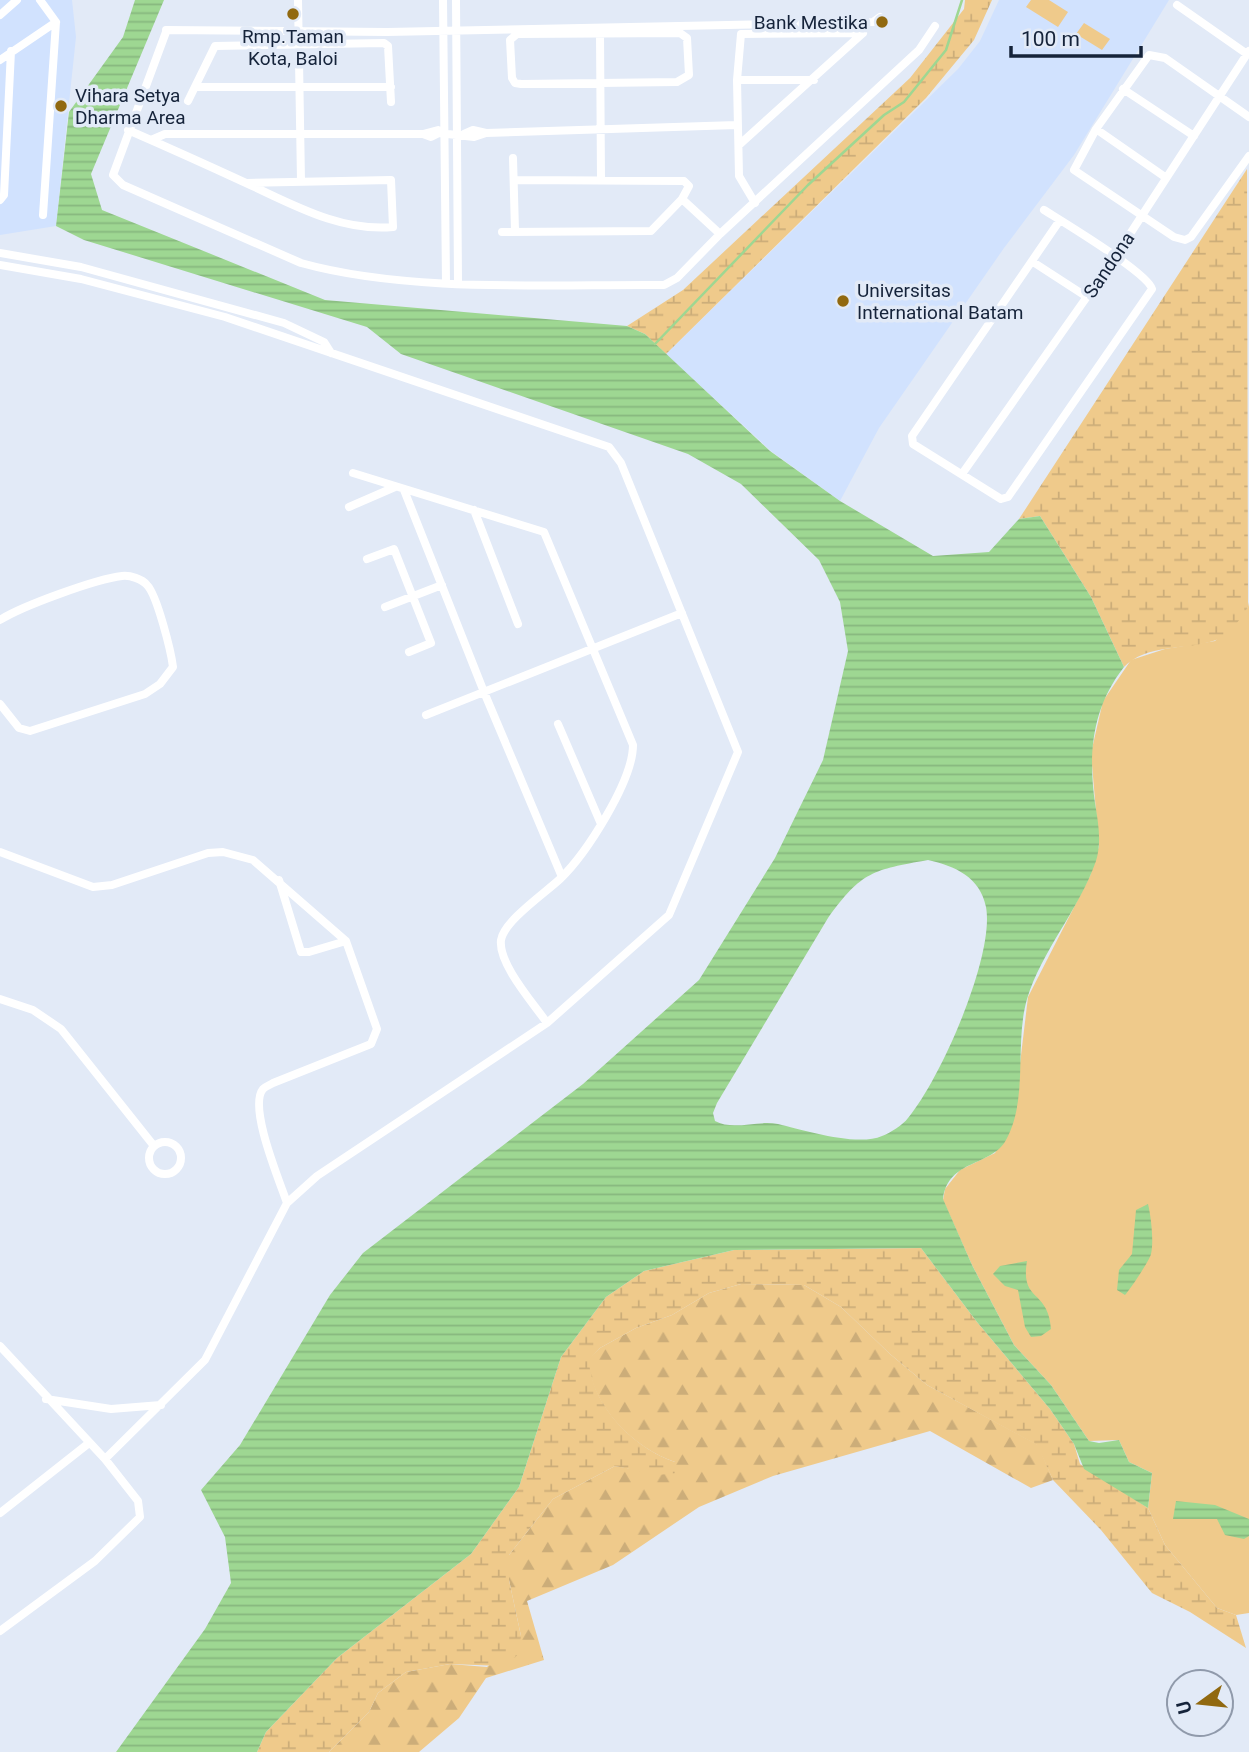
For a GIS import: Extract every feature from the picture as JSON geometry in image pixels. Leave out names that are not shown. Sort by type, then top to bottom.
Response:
[{"type":"street","points":[[0,15],[17,0]]},
{"type":"street","points":[[40,0],[56,22],[43,215]]},
{"type":"street","points":[[298,0],[301,181]]},
{"type":"street","points":[[443,0],[445,29],[442,134],[447,206],[446,283]]},
{"type":"street","points":[[456,0],[460,134],[458,283]]},
{"type":"street","points":[[1177,5],[1248,52]]},
{"type":"street","points":[[880,17],[873,22],[298,32],[166,31],[113,175],[123,185],[301,263],[327,270],[446,283],[664,285],[677,278],[720,234],[919,50],[935,26]]},
{"type":"street","points":[[0,60],[56,22]]},
{"type":"street","points":[[739,145],[863,33],[743,33],[739,38],[737,125],[741,184],[755,202]]},
{"type":"street","points":[[517,34],[685,36],[688,45],[688,75],[677,82],[600,82],[515,83],[510,40],[517,34]]},
{"type":"street","points":[[600,34],[601,179]]},
{"type":"street","points":[[188,101],[215,46],[384,43],[388,46],[391,102]]},
{"type":"street","points":[[0,200],[4,195],[11,51]]},
{"type":"street","name":"Sandona","points":[[961,474],[1115,257],[1248,52]]},
{"type":"street","points":[[1249,117],[1155,54],[1146,58],[1123,89],[1096,129],[1074,170],[1174,237],[1188,239],[1249,156]]},
{"type":"street","points":[[737,80],[814,80]]},
{"type":"street","points":[[196,87],[391,87]]},
{"type":"street","points":[[1123,89],[1194,136]]},
{"type":"street","points":[[151,140],[165,134],[423,134],[438,130],[442,134],[474,137],[486,133],[737,125]]},
{"type":"street","points":[[1096,129],[1165,177]]},
{"type":"street","points":[[128,130],[247,183],[331,220],[372,229],[393,226],[391,180],[247,183]]},
{"type":"street","points":[[513,158],[515,231]]},
{"type":"street","points":[[502,232],[651,231],[682,199],[689,186],[684,181],[514,180]]},
{"type":"street","points":[[682,199],[720,234]]},
{"type":"street","points":[[447,206],[458,207]]},
{"type":"street","points":[[1044,210],[1060,220],[1115,257],[1149,281],[1152,289],[1008,497],[1001,499],[913,444],[912,436],[1060,220]]},
{"type":"street","points":[[0,253],[81,267],[284,323],[324,342],[331,353]]},
{"type":"street","points":[[1033,262],[1087,297]]},
{"type":"street","points":[[0,265],[80,279],[212,314],[609,447],[621,463],[738,752],[669,915],[547,1023],[317,1176],[287,1203],[205,1360],[105,1459]]},
{"type":"street","points":[[353,472],[544,532],[633,745],[629,768],[601,824],[562,877],[507,927],[501,940],[505,962],[547,1023]]},
{"type":"street","points":[[349,507],[400,488]]},
{"type":"street","points":[[400,488],[562,877]]},
{"type":"street","points":[[474,510],[517,624]]},
{"type":"street","points":[[368,559],[394,549],[431,643],[409,652]]},
{"type":"street","points":[[0,620],[100,581],[124,576],[137,578],[148,585],[170,646],[173,667],[160,684],[145,694],[30,731],[19,728],[0,704]]},
{"type":"street","points":[[385,607],[442,585]]},
{"type":"street","points":[[426,715],[682,613]]},
{"type":"street","points":[[558,724],[601,824]]},
{"type":"street","points":[[0,852],[93,887],[112,885],[208,853],[223,852],[253,860],[346,941],[377,1029],[375,1037],[370,1044],[273,1083],[263,1089],[259,1097],[258,1115],[287,1203]]},
{"type":"street","points":[[279,880],[300,951],[309,952],[346,941]]},
{"type":"street","points":[[0,999],[33,1010],[61,1028],[154,1146]]},
{"type":"street","points":[[164,1142],[178,1148],[181,1163],[175,1172],[160,1174],[151,1167],[149,1156],[154,1146],[164,1142]]},
{"type":"street","points":[[0,1346],[46,1399],[105,1459],[138,1501],[140,1517],[95,1561],[0,1631]]},
{"type":"street","points":[[46,1399],[111,1409],[161,1405]]},
{"type":"street","points":[[0,1513],[89,1443]]},
{"type":"shaded area","points":[[0,0],[72,0],[76,37],[56,226],[0,235]]},
{"type":"shaded area","points":[[135,0],[164,0],[91,174],[102,210],[325,300],[627,326],[645,334],[770,451],[840,501],[933,556],[989,552],[1019,519],[1040,516],[1091,597],[1124,667],[1105,699],[1095,732],[1092,766],[1099,832],[1098,854],[1089,879],[1042,964],[1027,999],[1021,1034],[1017,1107],[1006,1140],[991,1155],[953,1177],[943,1199],[972,1265],[1014,1345],[1051,1385],[1089,1441],[1099,1443],[1119,1440],[1129,1462],[1152,1473],[1148,1508],[1084,1469],[1074,1444],[1050,1409],[977,1322],[921,1248],[734,1250],[644,1271],[606,1297],[561,1357],[519,1487],[471,1554],[337,1658],[266,1732],[257,1752],[116,1752],[205,1629],[231,1583],[225,1537],[201,1490],[240,1445],[330,1295],[363,1253],[583,1084],[699,980],[775,858],[823,760],[848,651],[840,602],[819,560],[741,484],[688,454],[401,354],[367,327],[84,240],[56,226],[69,112],[123,37]],"holes":[[[928,860],[965,874],[978,888],[986,907],[987,929],[974,985],[962,1017],[935,1076],[906,1121],[882,1136],[859,1140],[778,1124],[729,1125],[715,1121],[713,1113],[717,1103],[840,902],[860,882],[881,870]]]},
{"type":"shaded area","name":"Universitas International Batam","points":[[999,0],[1169,0],[1074,155],[1004,248],[879,428],[840,501],[771,451],[666,354],[958,69],[980,41]]},
{"type":"shaded area","points":[[1148,1204],[1152,1229],[1151,1254],[1125,1295],[1117,1290],[1119,1270],[1132,1254],[1136,1210]]},
{"type":"shaded area","points":[[1027,1261],[1027,1284],[1049,1316],[1051,1329],[1041,1336],[1031,1337],[1025,1327],[1018,1290],[1005,1286],[993,1274],[1000,1266]]},
{"type":"shaded area","points":[[1176,1501],[1215,1505],[1249,1519],[1249,1536],[1244,1539],[1225,1535],[1217,1519],[1173,1519]]},
{"type":"green space","points":[[965,0],[992,0],[974,40],[926,98],[666,354],[645,334],[627,326],[683,290],[910,78],[964,9]]},
{"type":"green space","points":[[1031,0],[1049,0],[1068,12],[1058,27],[1026,7]]},
{"type":"green space","points":[[1084,23],[1110,39],[1102,50],[1076,34]]},
{"type":"green space","points":[[1247,169],[1248,607],[1233,627],[1219,639],[1143,654],[1124,667],[1091,597],[1040,516],[1019,519]]},
{"type":"green space","points":[[1249,602],[1249,1613],[1236,1615],[1217,1608],[1165,1545],[1148,1508],[1152,1473],[1129,1462],[1119,1440],[1089,1441],[1051,1385],[1014,1345],[972,1265],[943,1200],[945,1189],[960,1170],[995,1153],[1013,1122],[1028,997],[1090,876],[1099,846],[1091,753],[1103,701],[1131,660],[1165,649],[1215,641],[1248,607]]},
{"type":"green space","points":[[921,1248],[977,1322],[1050,1409],[1074,1444],[1080,1464],[1148,1508],[1165,1545],[1217,1608],[1236,1615],[1246,1648],[1190,1612],[1152,1593],[1101,1530],[1053,1480],[1037,1445],[927,1385],[841,1307],[804,1285],[741,1284],[709,1293],[672,1315],[636,1328],[600,1348],[589,1360],[598,1393],[617,1423],[645,1446],[675,1462],[676,1473],[658,1475],[615,1466],[553,1499],[509,1555],[509,1580],[521,1636],[518,1655],[501,1666],[450,1664],[406,1672],[378,1693],[369,1712],[329,1752],[257,1752],[266,1732],[337,1658],[471,1554],[519,1487],[561,1357],[606,1297],[644,1271],[734,1250]]},
{"type":"green space","points":[[741,1284],[804,1285],[841,1307],[927,1385],[1038,1445],[1053,1480],[1031,1488],[930,1431],[773,1476],[699,1507],[613,1565],[527,1601],[544,1660],[486,1678],[459,1718],[419,1752],[329,1752],[369,1712],[378,1693],[406,1672],[450,1664],[487,1667],[521,1636],[509,1580],[509,1555],[553,1499],[615,1466],[632,1469],[675,1462],[644,1446],[617,1423],[597,1393],[588,1360],[600,1348],[636,1328],[672,1315],[709,1293]]},
{"type":"waterway","points":[[655,344],[808,185],[884,115],[904,102],[946,50],[962,0]]},
{"type":"place","name":"Rmp.Taman Kota, Baloi","points":[[293,14]]},
{"type":"place","name":"Bank Mestika","points":[[882,22]]},
{"type":"place","name":"Vihara Setya Dharma Area","points":[[61,106]]},
{"type":"place","name":"Universitas International Batam","points":[[843,301]]}]
